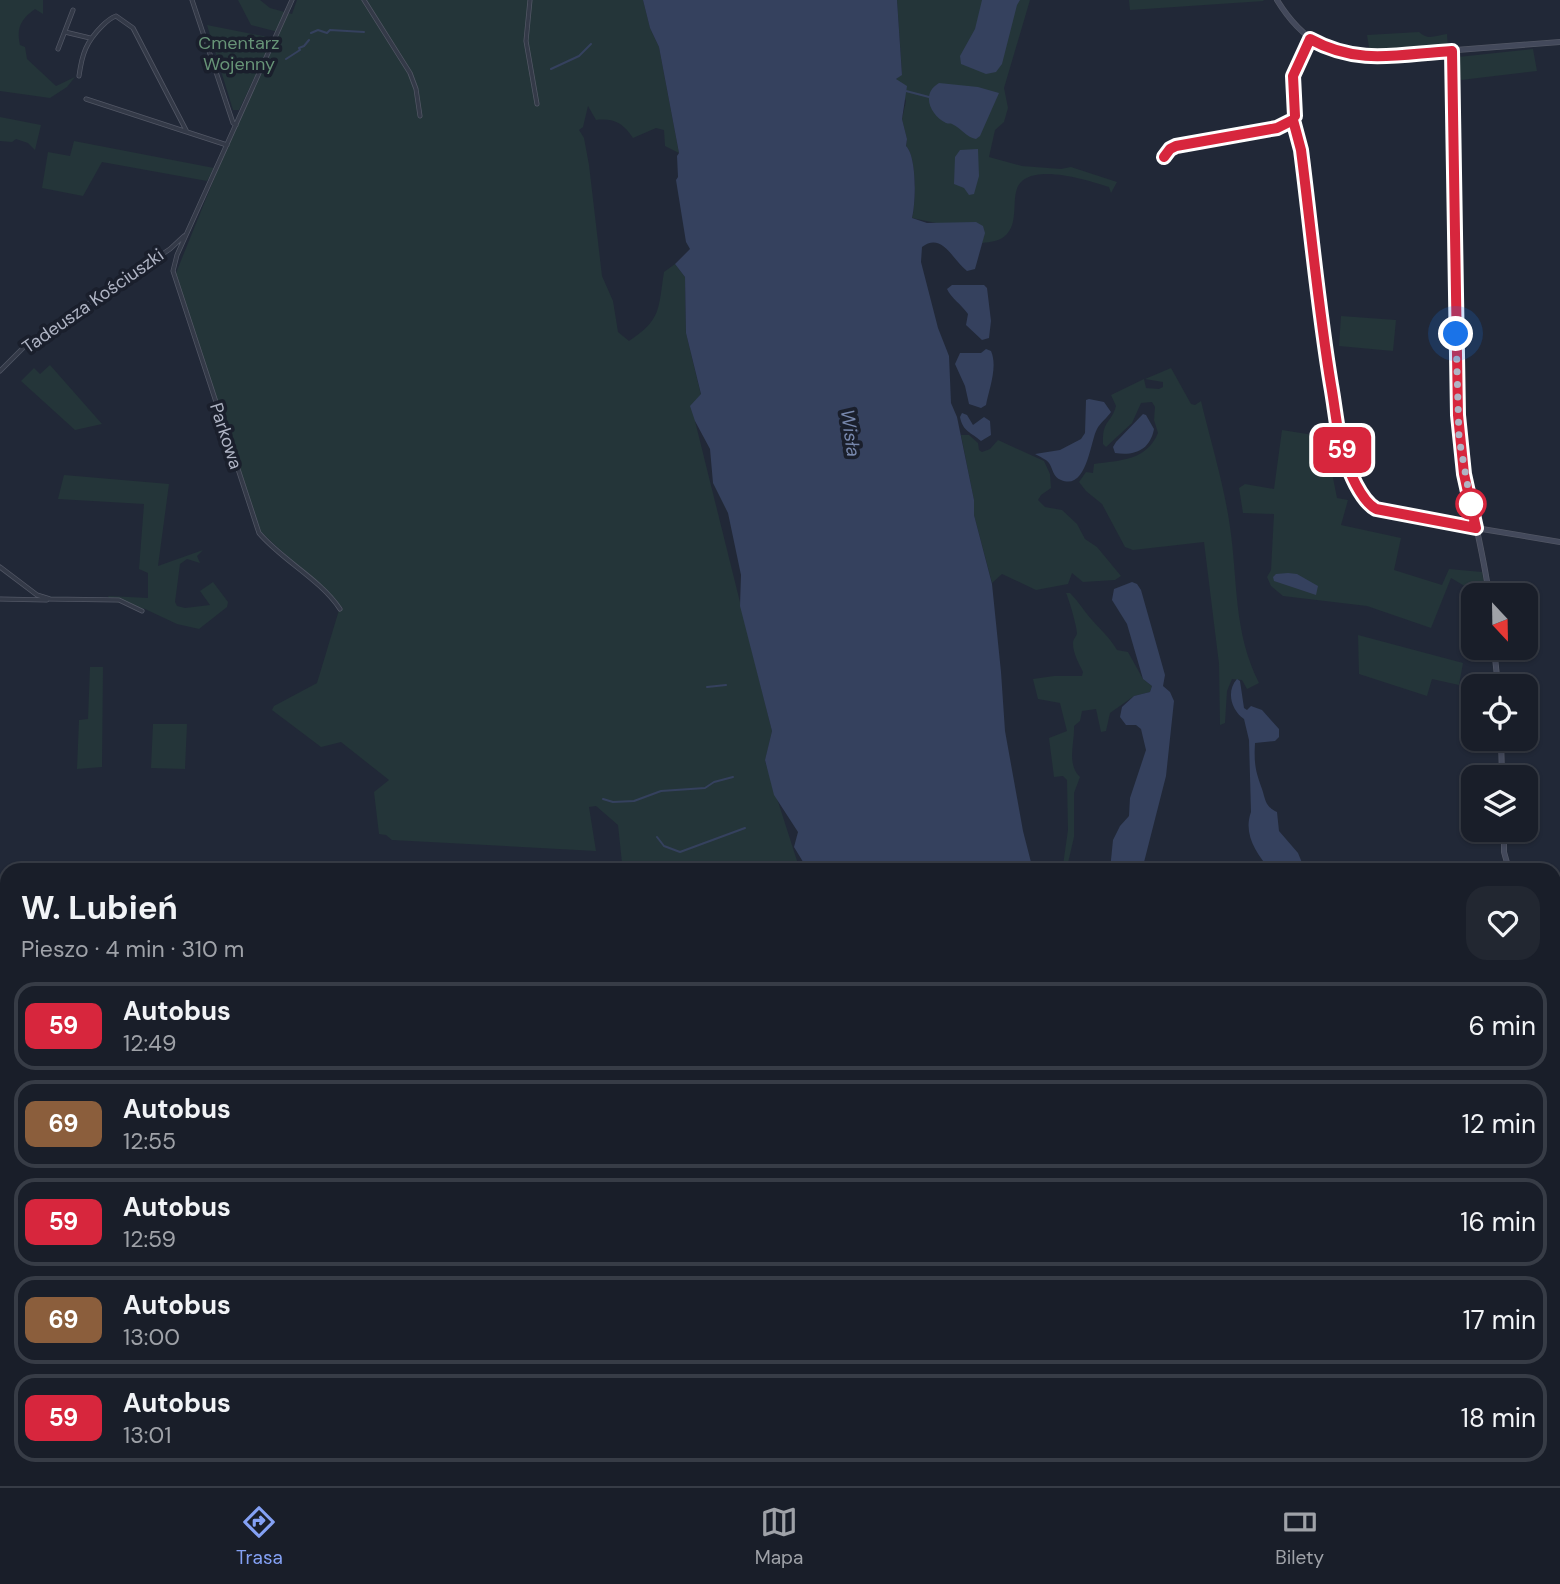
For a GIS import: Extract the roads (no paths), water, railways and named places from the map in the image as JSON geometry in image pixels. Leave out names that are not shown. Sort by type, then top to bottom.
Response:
[{"type":"street","points":[[192,0],[233,123],[236,125]]},
{"type":"street","name":"Parkowa","points":[[292,0],[187,233],[174,264],[174,278],[259,533],[274,550],[332,598],[340,609]]},
{"type":"street","points":[[364,0],[411,73],[420,116]]},
{"type":"street","points":[[530,0],[526,41],[537,104]]},
{"type":"street","points":[[1278,0],[1295,26],[1310,39],[1337,52],[1364,57],[1560,42]]},
{"type":"street","points":[[58,49],[73,10]]},
{"type":"street","points":[[79,76],[82,54],[90,38],[116,16],[131,26],[187,132]]},
{"type":"street","points":[[64,32],[90,38]]},
{"type":"street","points":[[1310,39],[1294,72],[1293,120],[1301,150],[1324,344],[1341,446],[1362,494],[1376,509],[1560,542]]},
{"type":"street","points":[[1452,51],[1458,415],[1464,474],[1487,583]]},
{"type":"street","points":[[86,99],[227,145]]},
{"type":"street","points":[[1164,157],[1176,146],[1277,128],[1293,120]]},
{"type":"street","name":"Tadeusza Kościuszki","points":[[0,371],[25,346],[170,248],[187,233]]},
{"type":"street","points":[[0,568],[29,591],[48,598]]},
{"type":"street","points":[[0,599],[119,600],[142,611]]},
{"type":"street","points":[[1504,842],[1507,863]]},
{"type":"water","name":"Wisła","points":[[643,0],[897,0],[902,75],[896,79],[907,86],[902,119],[906,146],[914,169],[912,218],[927,223],[976,222],[983,226],[985,233],[975,269],[967,271],[946,249],[935,243],[922,247],[921,262],[938,328],[949,356],[951,403],[957,417],[974,500],[974,515],[992,584],[1005,731],[1031,863],[804,863],[794,847],[798,832],[774,795],[765,760],[772,731],[740,606],[741,575],[728,513],[713,483],[710,449],[690,406],[701,394],[686,333],[685,277],[675,264],[690,249],[686,242],[676,180],[679,153],[659,47],[650,28]]},
{"type":"water","points":[[982,0],[1020,0],[1002,64],[996,72],[986,74],[961,64],[960,56],[975,29]]},
{"type":"water","points":[[939,83],[978,87],[999,93],[980,136],[976,139],[941,120],[932,110],[930,93]]},
{"type":"water","points":[[978,149],[979,176],[974,194],[969,195],[964,188],[954,184],[955,157],[960,150]]},
{"type":"water","points":[[952,285],[984,285],[987,288],[991,321],[989,338],[982,340],[966,325],[968,314],[947,289]]},
{"type":"water","points":[[986,349],[991,351],[993,357],[993,371],[986,405],[981,408],[969,404],[965,386],[955,364],[960,353],[981,353]]},
{"type":"water","points":[[1086,400],[1104,402],[1111,412],[1097,429],[1082,472],[1070,481],[1058,479],[1048,462],[1035,454],[1060,450],[1081,439],[1085,433]]},
{"type":"water","points":[[962,413],[967,415],[973,425],[984,417],[990,421],[991,435],[981,441],[963,426],[960,417]]},
{"type":"water","points":[[1143,414],[1154,429],[1149,442],[1135,452],[1115,453],[1113,447],[1116,442]]},
{"type":"water","points":[[1276,574],[1297,574],[1318,586],[1316,595],[1274,581]]},
{"type":"water","points":[[1132,582],[1141,590],[1165,675],[1163,686],[1174,701],[1166,776],[1144,863],[1111,863],[1113,840],[1129,816],[1130,798],[1146,750],[1141,729],[1136,725],[1126,725],[1120,717],[1122,707],[1134,696],[1150,692],[1152,686],[1143,679],[1127,624],[1112,600],[1114,589]]},
{"type":"water","points":[[1237,679],[1240,681],[1244,708],[1247,710],[1251,706],[1262,710],[1279,729],[1279,737],[1275,741],[1255,743],[1256,766],[1266,803],[1277,812],[1279,831],[1298,853],[1302,863],[1265,863],[1252,843],[1249,828],[1249,740],[1244,719],[1233,706],[1231,695]]},
{"type":"waterway","points":[[311,33],[318,30],[327,33],[330,30],[364,32]]},
{"type":"waterway","points":[[286,59],[309,40]]},
{"type":"waterway","points":[[551,69],[579,56],[591,44]]},
{"type":"waterway","points":[[906,91],[929,97]]},
{"type":"waterway","points":[[707,687],[726,685]]},
{"type":"waterway","points":[[603,799],[613,802],[634,801],[661,791],[705,788],[714,782],[733,777]]},
{"type":"waterway","points":[[657,837],[664,846],[680,852],[745,828]]},
{"type":"park label","name":"Cmentarz Wojenny","points":[[239,53]]}]
